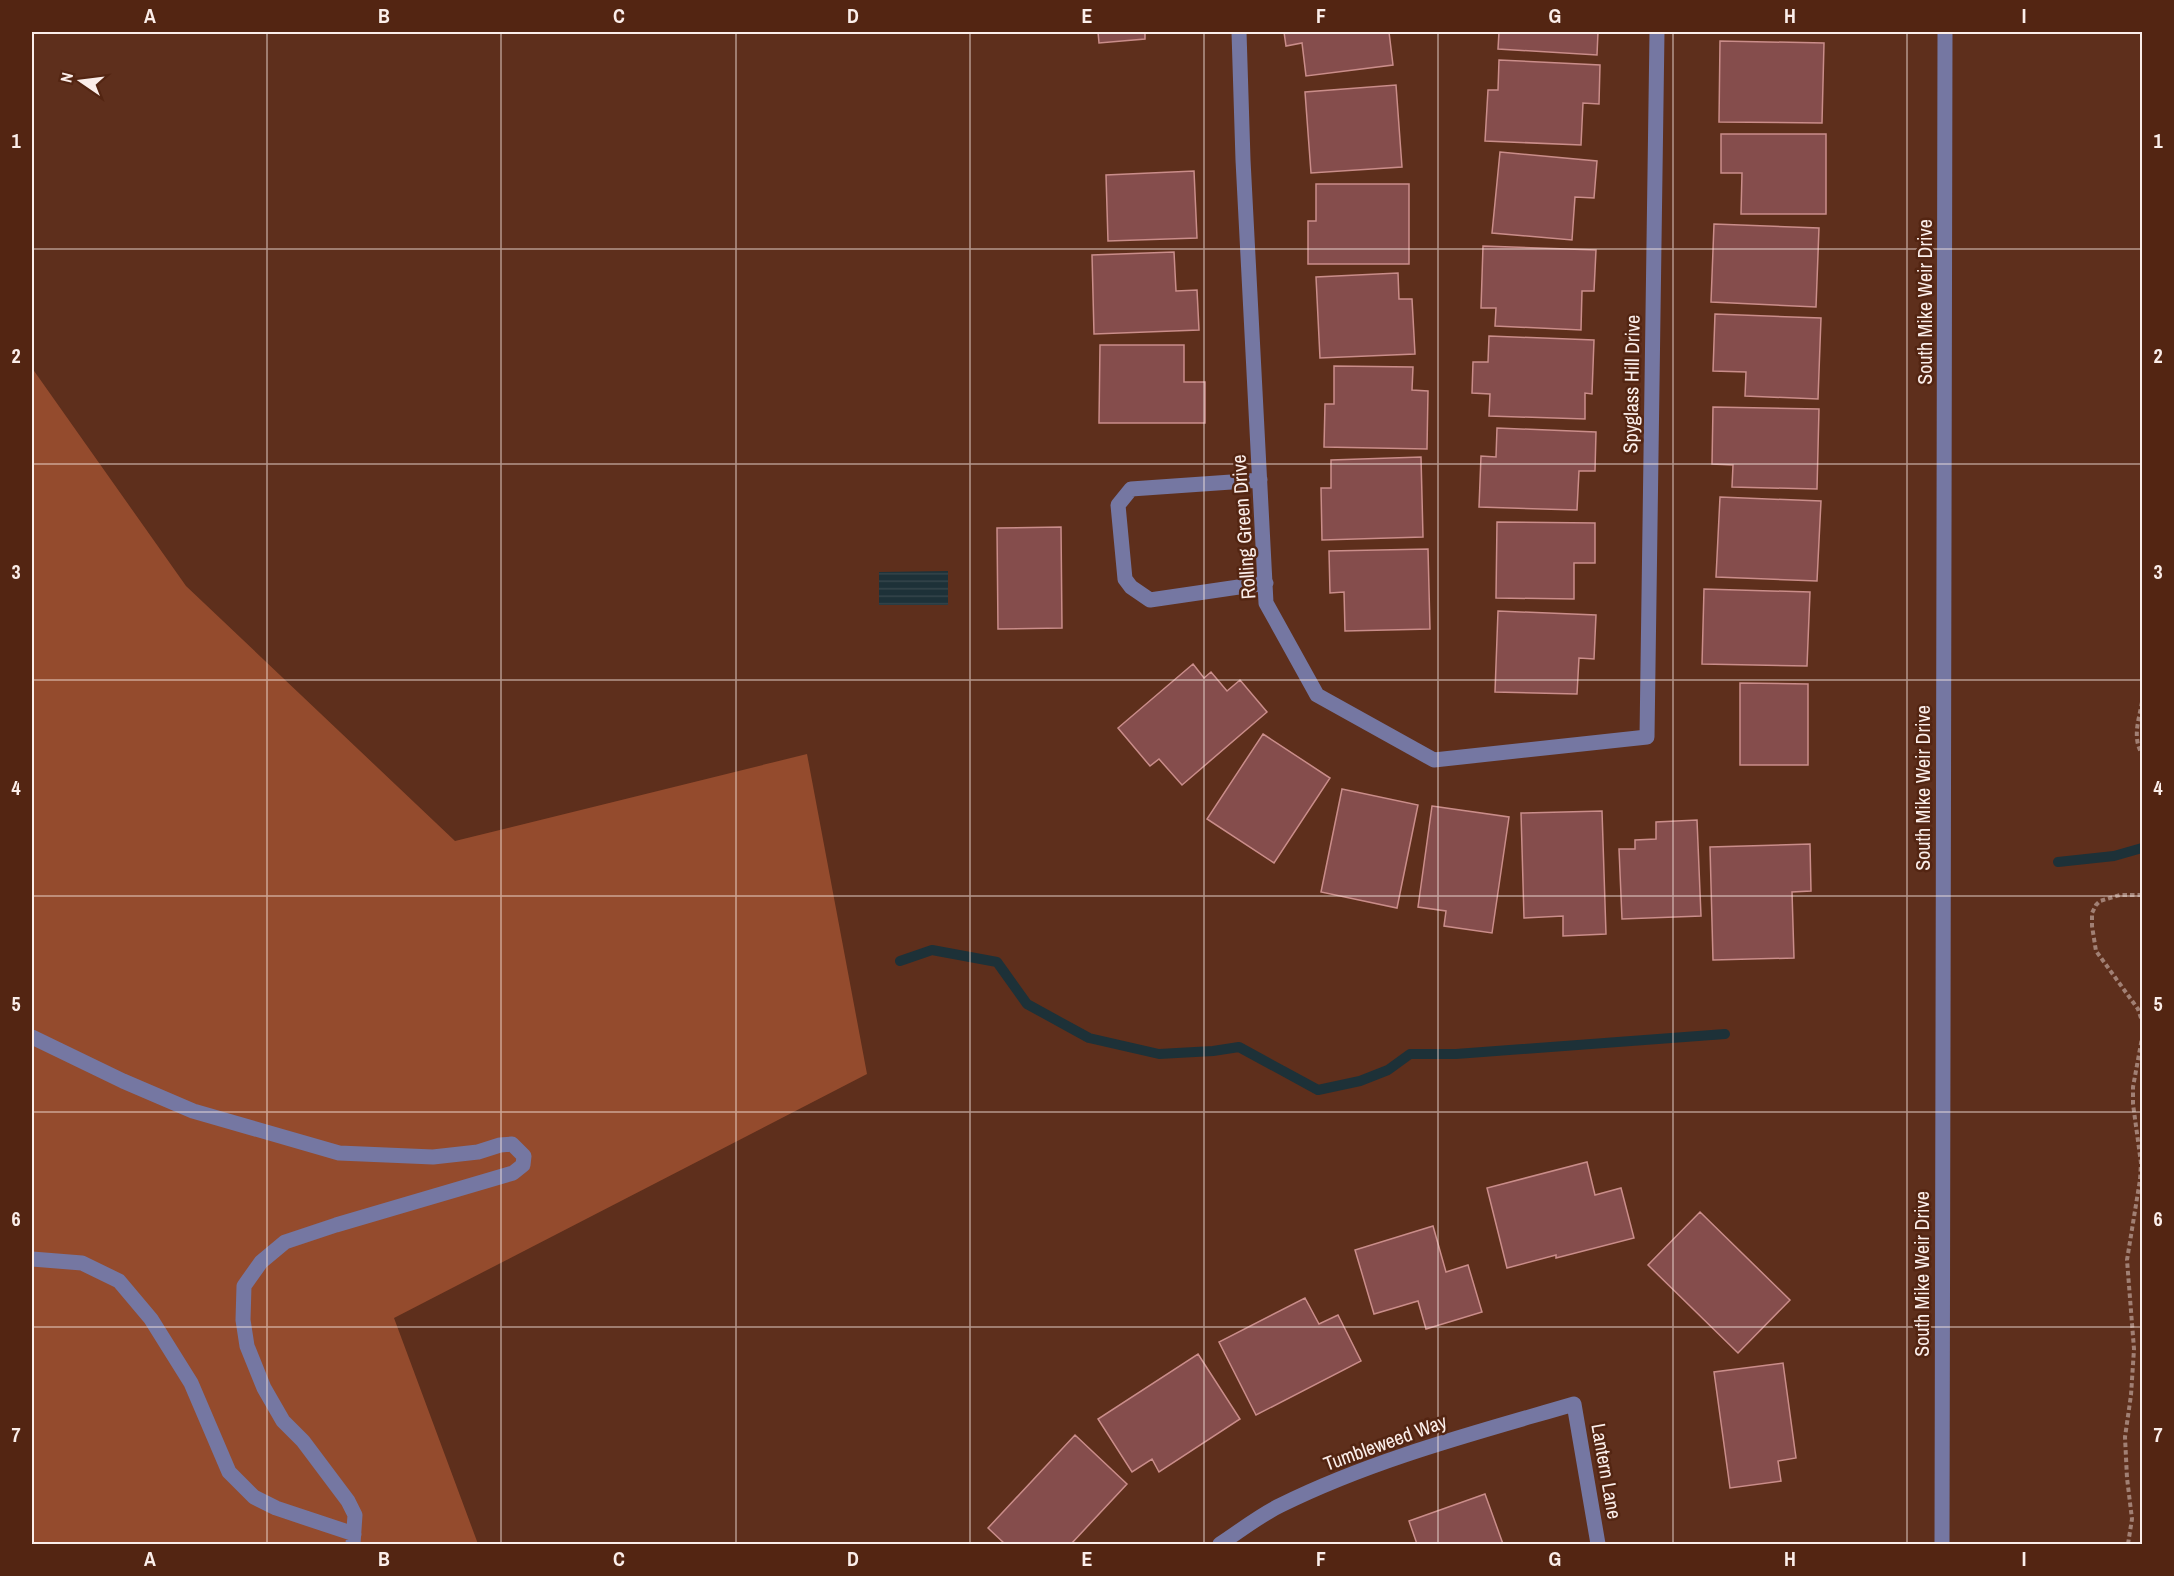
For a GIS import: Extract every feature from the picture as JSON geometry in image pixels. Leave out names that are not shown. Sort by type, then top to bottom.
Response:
[{"type":"street","name":"Rolling Green Drive","points":[[1239,32],[1243,160],[1266,603],[1317,695],[1434,760],[1647,737]]},
{"type":"street","name":"Spyglass Hill Drive","points":[[1647,737],[1657,32]]},
{"type":"street","name":"South Mike Weir Drive","points":[[1942,1545],[1945,32]]},
{"type":"street","points":[[1260,480],[1131,489],[1118,505],[1125,579],[1131,587],[1150,600],[1266,583]]},
{"type":"street","points":[[32,1037],[123,1081],[193,1111],[339,1153],[433,1157],[478,1152],[512,1144],[524,1156],[523,1165],[513,1173],[285,1242],[261,1262],[244,1286],[243,1320],[247,1346],[264,1388],[283,1420],[309,1449],[348,1501],[355,1515],[353,1539],[254,1497],[229,1472],[191,1383],[151,1319],[119,1281],[82,1263],[32,1259]]},
{"type":"street","name":"Tumbleweed Way","points":[[1220,1545],[1280,1506],[1350,1475],[1418,1450],[1574,1404]]},
{"type":"street","name":"Lantern Lane","points":[[1574,1404],[1598,1545]]},
{"type":"path","points":[[2142,702],[2137,741],[2142,754]]},
{"type":"path","points":[[2142,895],[2120,895],[2100,901],[2092,913],[2092,926],[2096,951],[2138,1010],[2142,1021]]},
{"type":"path","points":[[2128,1545],[2132,1519],[2125,1437],[2134,1349],[2127,1260],[2140,1180],[2141,1163],[2133,1087],[2142,1038]]},
{"type":"shaded area","points":[[32,368],[186,586],[455,841],[807,754],[867,1074],[394,1318],[478,1544],[32,1544]]},
{"type":"water","points":[[948,571],[948,605],[879,605],[879,572]]},
{"type":"building","points":[[1098,32],[1145,32],[1145,39],[1099,43]]},
{"type":"building","points":[[1284,32],[1389,32],[1393,65],[1306,76],[1302,43],[1286,46]]},
{"type":"building","points":[[1499,32],[1598,32],[1597,55],[1498,49]]},
{"type":"building","points":[[1720,41],[1824,43],[1822,123],[1719,122]]},
{"type":"building","points":[[1499,60],[1600,65],[1599,104],[1583,103],[1581,145],[1485,141],[1488,90],[1498,90]]},
{"type":"building","points":[[1396,85],[1402,167],[1311,173],[1305,92]]},
{"type":"building","points":[[1721,134],[1826,134],[1826,214],[1741,214],[1742,173],[1721,173]]},
{"type":"building","points":[[1500,152],[1597,161],[1594,198],[1575,197],[1572,240],[1492,233]]},
{"type":"building","points":[[1194,171],[1197,238],[1108,241],[1106,175]]},
{"type":"building","points":[[1316,184],[1409,184],[1409,264],[1308,264],[1308,221],[1316,221]]},
{"type":"building","points":[[1714,224],[1819,228],[1816,307],[1711,302]]},
{"type":"building","points":[[1483,246],[1596,250],[1594,291],[1582,291],[1581,330],[1495,326],[1496,308],[1481,308]]},
{"type":"building","points":[[1174,252],[1176,291],[1197,290],[1199,330],[1094,334],[1092,255]]},
{"type":"building","points":[[1398,273],[1399,299],[1412,299],[1415,354],[1320,358],[1316,277]]},
{"type":"building","points":[[1715,314],[1821,318],[1818,399],[1745,396],[1746,372],[1713,371]]},
{"type":"building","points":[[1489,336],[1594,340],[1592,394],[1585,393],[1585,419],[1489,416],[1490,394],[1472,393],[1473,362],[1488,362]]},
{"type":"building","points":[[1100,345],[1184,345],[1184,382],[1205,382],[1205,423],[1099,423]]},
{"type":"building","points":[[1334,366],[1413,367],[1412,390],[1428,391],[1427,449],[1324,447],[1325,404],[1334,404]]},
{"type":"building","points":[[1713,407],[1819,409],[1817,489],[1732,487],[1733,465],[1712,464]]},
{"type":"building","points":[[1497,428],[1596,432],[1595,471],[1579,471],[1577,510],[1479,507],[1481,456],[1496,457]]},
{"type":"building","points":[[1421,457],[1423,537],[1322,540],[1321,488],[1331,488],[1331,460]]},
{"type":"building","points":[[1720,497],[1821,501],[1817,581],[1716,577]]},
{"type":"building","points":[[1497,522],[1595,523],[1595,563],[1574,563],[1574,599],[1496,598]]},
{"type":"building","points":[[1061,527],[1062,628],[998,629],[997,528]]},
{"type":"building","points":[[1428,549],[1430,629],[1345,631],[1344,592],[1330,593],[1329,551]]},
{"type":"building","points":[[1704,589],[1810,592],[1807,666],[1702,664]]},
{"type":"building","points":[[1498,611],[1596,615],[1594,659],[1579,658],[1577,694],[1495,692]]},
{"type":"building","points":[[1193,664],[1204,678],[1211,672],[1227,691],[1240,680],[1267,712],[1182,785],[1159,759],[1150,766],[1118,728]]},
{"type":"building","points":[[1740,683],[1808,684],[1808,765],[1740,765]]},
{"type":"building","points":[[1263,734],[1330,778],[1274,863],[1207,819]]},
{"type":"building","points":[[1342,789],[1418,805],[1397,908],[1321,892]]},
{"type":"building","points":[[1432,806],[1509,817],[1492,933],[1444,926],[1446,911],[1418,907]]},
{"type":"building","points":[[1602,811],[1606,934],[1563,936],[1563,916],[1524,918],[1521,813]]},
{"type":"building","points":[[1697,820],[1701,916],[1622,919],[1619,849],[1635,849],[1635,840],[1656,839],[1656,822]]},
{"type":"building","points":[[1810,844],[1811,891],[1792,892],[1794,958],[1713,960],[1710,847]]},
{"type":"building","points":[[1587,1162],[1595,1195],[1621,1188],[1634,1238],[1507,1268],[1487,1188]]},
{"type":"building","points":[[1700,1212],[1790,1300],[1738,1353],[1648,1265]]},
{"type":"building","points":[[1433,1226],[1446,1272],[1468,1265],[1482,1312],[1426,1329],[1418,1301],[1374,1314],[1355,1250]]},
{"type":"building","points":[[1305,1298],[1319,1324],[1338,1315],[1361,1361],[1256,1415],[1219,1342]]},
{"type":"building","points":[[1198,1354],[1240,1419],[1159,1472],[1152,1459],[1132,1472],[1098,1419]]},
{"type":"building","points":[[1783,1363],[1796,1458],[1778,1461],[1781,1481],[1730,1488],[1714,1372]]},
{"type":"building","points":[[1075,1435],[1127,1484],[1071,1544],[1005,1544],[988,1528]]},
{"type":"building","points":[[1485,1494],[1503,1544],[1417,1544],[1409,1521]]},
{"type":"waterway","points":[[2058,862],[2114,856],[2142,848]]},
{"type":"waterway","points":[[900,961],[932,950],[997,962],[1027,1004],[1089,1038],[1159,1054],[1239,1047],[1318,1090],[1360,1081],[1388,1070],[1410,1054],[1456,1054],[1725,1034]]}]
